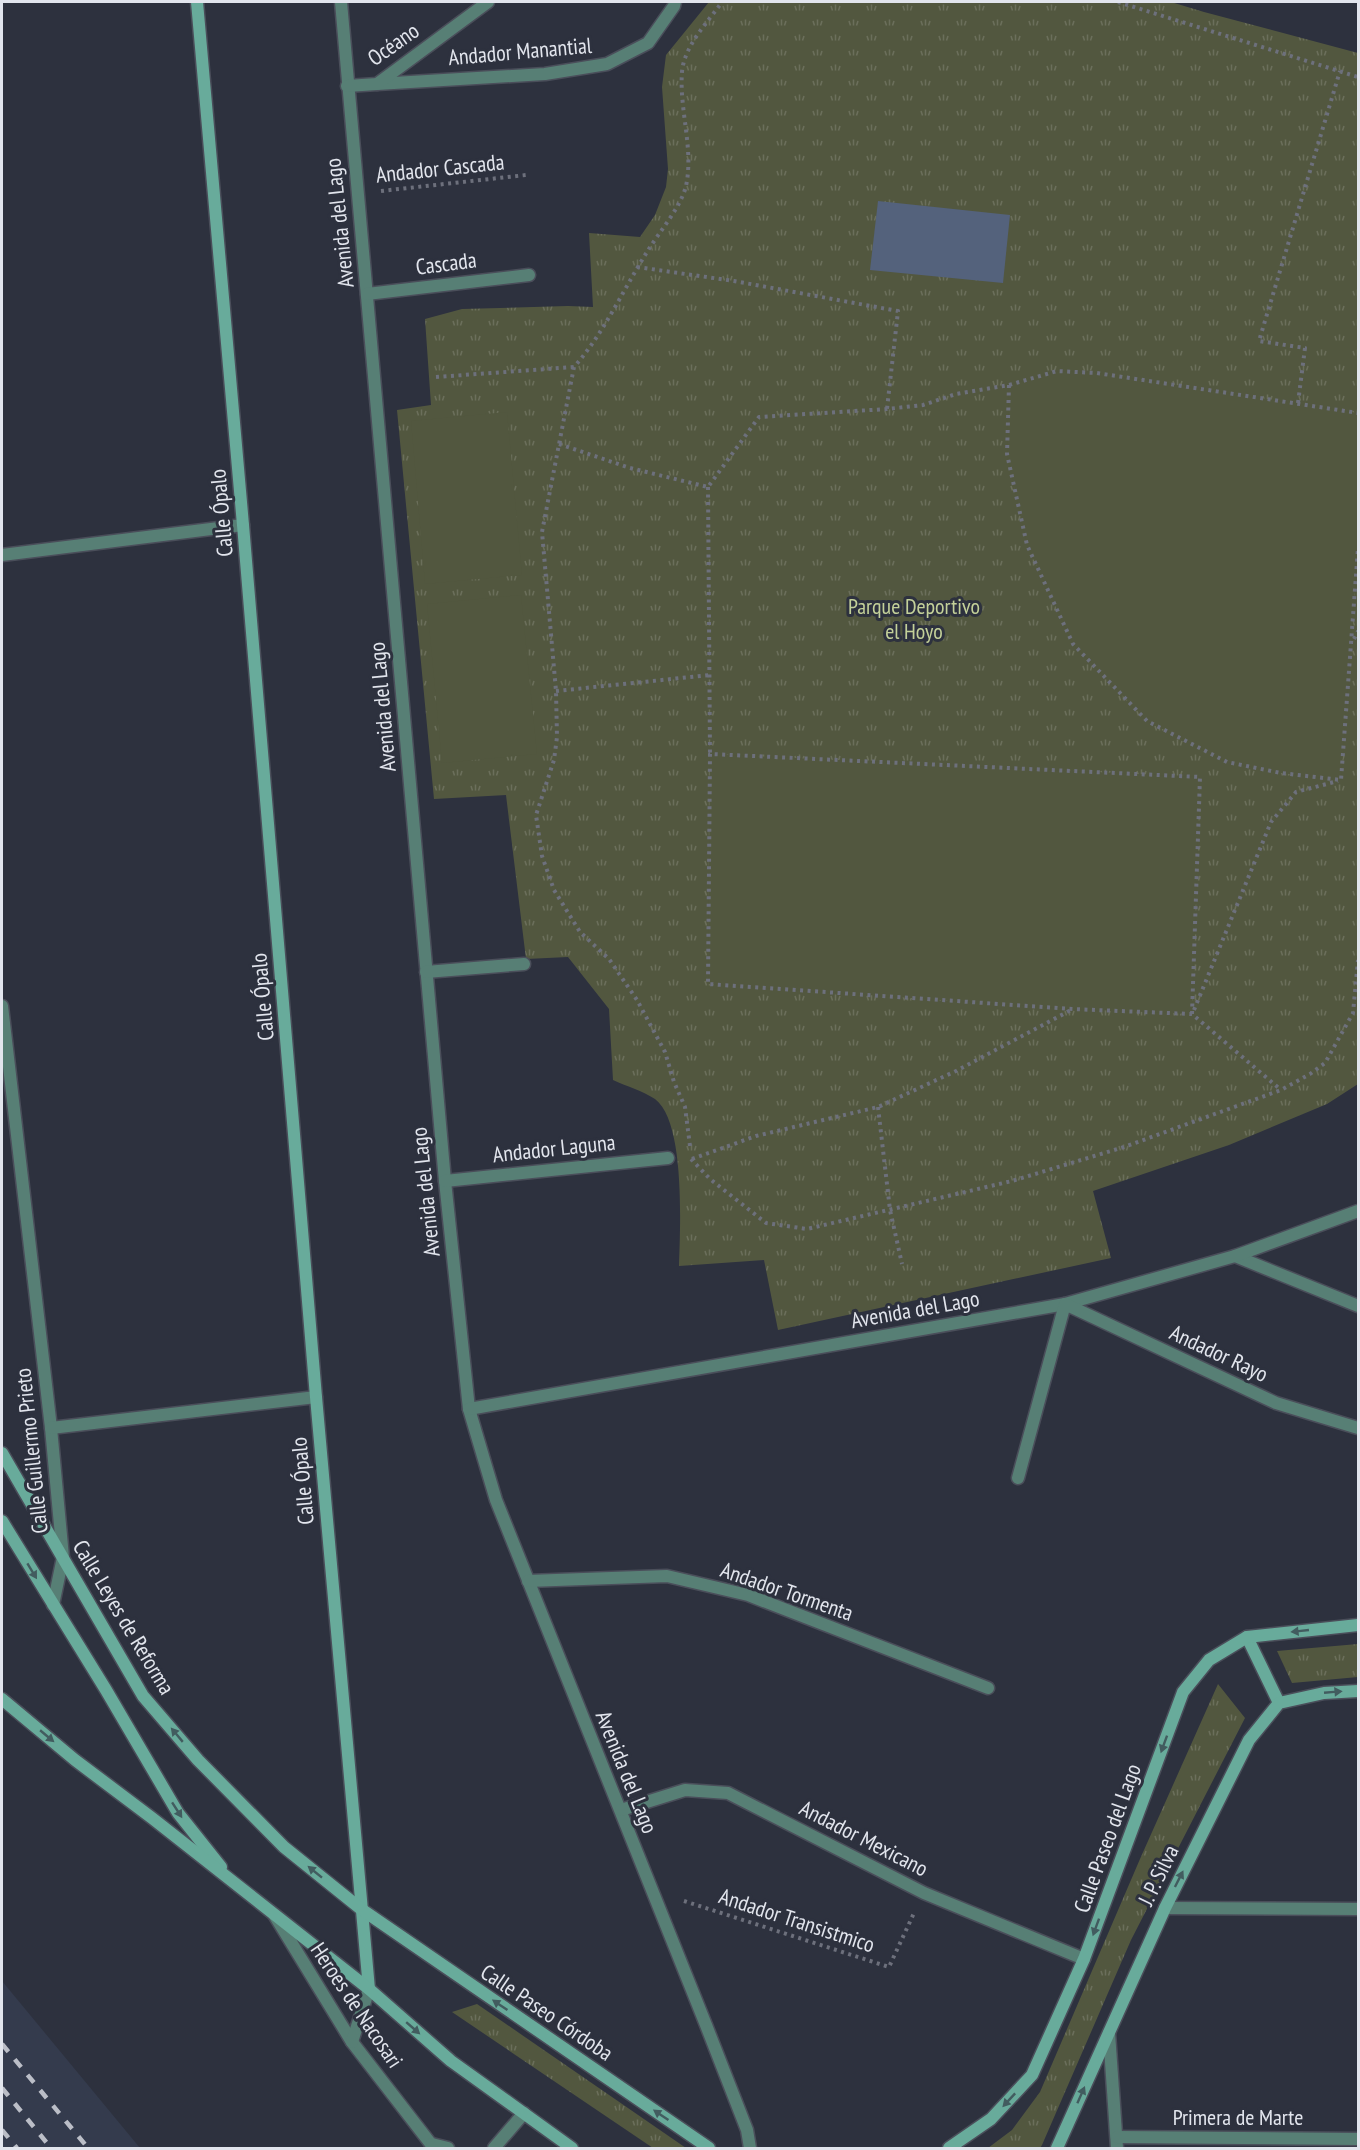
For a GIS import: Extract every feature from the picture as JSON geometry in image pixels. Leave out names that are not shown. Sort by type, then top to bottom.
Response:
[{"type":"street","name":"Calle Ópalo","points":[[197,2],[369,1989]]},
{"type":"street","name":"Avenida del Lago","points":[[341,2],[445,1181],[469,1409],[496,1500],[747,2130],[750,2148]]},
{"type":"street","name":"Océano","points":[[347,86],[377,84],[488,2]]},
{"type":"street","name":"Andador Manantial","points":[[377,84],[545,74],[607,64],[648,43],[675,2]]},
{"type":"street","name":"Cascada","points":[[367,294],[529,275]]},
{"type":"street","points":[[2,555],[243,525]]},
{"type":"street","points":[[426,972],[524,963]]},
{"type":"street","name":"Calle Guillermo Prieto","points":[[2,1006],[51,1428],[63,1557],[53,1605]]},
{"type":"street","name":"Andador Laguna","points":[[445,1181],[668,1158]]},
{"type":"street","name":"Avenida del Lago","points":[[469,1409],[1065,1304],[1235,1256],[1359,1211]]},
{"type":"street","points":[[1235,1256],[1359,1306]]},
{"type":"street","points":[[1018,1478],[1065,1304]]},
{"type":"street","name":"Andador Rayo","points":[[1065,1304],[1276,1403],[1359,1428]]},
{"type":"street","points":[[51,1428],[316,1397]]},
{"type":"street","name":"Calle Leyes de Reforma","points":[[2,1453],[143,1696],[198,1761],[284,1847],[361,1909]]},
{"type":"street","points":[[2,1521],[106,1690],[178,1813],[236,1885]]},
{"type":"street","name":"Andador Tormenta","points":[[528,1581],[667,1576],[748,1595],[988,1688]]},
{"type":"street","name":"Calle Paseo del Lago","points":[[949,2148],[992,2119],[1032,2075],[1084,1959],[1184,1692],[1209,1660],[1247,1637],[1359,1625]]},
{"type":"street","points":[[1247,1637],[1279,1703],[1324,1693],[1359,1690]]},
{"type":"street","points":[[2,1699],[75,1760],[369,1989],[451,2061],[572,2148]]},
{"type":"street","name":"J. P. Silva","points":[[1057,2148],[1165,1908],[1249,1740],[1279,1703]]},
{"type":"street","name":"Andador Mexicano","points":[[621,1809],[685,1790],[728,1793],[924,1893],[1084,1959]]},
{"type":"street","points":[[1165,1908],[1359,1909]]},
{"type":"street","name":"Calle Paseo Córdoba","points":[[361,1909],[709,2148]]},
{"type":"street","name":"Heroes de Nacosari","points":[[274,1915],[351,2042],[433,2146],[448,2148]]},
{"type":"street","points":[[351,2042],[369,1989]]},
{"type":"street","points":[[1109,2033],[1117,2143]]},
{"type":"street","points":[[494,2148],[524,2114]]},
{"type":"street","name":"Primera de Marte","points":[[1117,2143],[1359,2139]]},
{"type":"path","points":[[722,2],[690,48],[682,70],[688,164],[687,183],[682,199],[637,267],[589,350],[574,367],[542,532],[556,691],[557,737],[554,760],[536,815],[542,856],[554,890],[580,932],[609,959],[637,999],[665,1052],[685,1107],[692,1159],[711,1179],[766,1223],[807,1229],[1012,1181],[1113,1151],[1281,1090],[1325,1063],[1353,1013],[1359,960]]},
{"type":"path","points":[[1118,2],[1359,77]]},
{"type":"path","points":[[1298,402],[1305,348],[1259,341],[1340,71]]},
{"type":"path","name":"Andador Cascada","points":[[358,194],[526,175]]},
{"type":"path","points":[[637,267],[734,280],[898,311],[887,409]]},
{"type":"path","points":[[436,377],[574,367]]},
{"type":"path","points":[[1281,1090],[1192,1014],[1072,1009],[708,984],[710,675],[708,487],[759,417],[922,405],[956,394],[1009,384],[1057,371],[1097,373],[1359,413]]},
{"type":"path","points":[[1009,384],[1007,454],[1026,545],[1073,644],[1147,721],[1227,762],[1281,773],[1341,780]]},
{"type":"path","points":[[559,444],[630,468],[708,487]]},
{"type":"path","points":[[1341,780],[1359,548]]},
{"type":"path","points":[[1352,642],[1359,631]]},
{"type":"path","points":[[556,691],[710,675]]},
{"type":"path","points":[[710,754],[1200,777],[1192,1014]]},
{"type":"path","points":[[1192,1014],[1271,822],[1296,792],[1341,780]]},
{"type":"path","points":[[668,1158],[692,1159],[756,1136],[878,1107],[956,1071],[1072,1009]]},
{"type":"path","points":[[878,1107],[890,1210],[902,1264]]},
{"type":"path","name":"Andador Transistmico","points":[[652,1890],[889,1967],[924,1893]]},
{"type":"shaded area","points":[[878,201],[1010,215],[1003,283],[870,270]]},
{"type":"shaded area","points":[[2,1981],[140,2148],[2,2148]]},
{"type":"green space","name":"Parque Deportivo el Hoyo","points":[[709,2],[1171,2],[1358,53],[1358,1084],[1327,1104],[1229,1145],[1093,1191],[1111,1258],[778,1330],[764,1260],[679,1266],[679,1178],[672,1130],[665,1111],[655,1099],[613,1080],[609,1009],[568,957],[526,959],[506,795],[434,799],[397,410],[431,405],[425,319],[462,309],[593,307],[589,233],[640,237],[655,215],[666,187],[668,169],[662,87],[666,55]]},
{"type":"green space","points":[[1057,371],[1097,373],[1358,413],[1358,548],[1341,780],[1281,773],[1227,762],[1147,721],[1073,644],[1027,545],[1007,454],[1009,385]]},
{"type":"green space","points":[[507,412],[522,575],[425,584],[411,421]]},
{"type":"green space","points":[[521,595],[537,754],[442,763],[427,604]]},
{"type":"green space","points":[[710,754],[1200,777],[1192,1014],[1072,1009],[708,984]]},
{"type":"green space","points":[[1358,1644],[1358,1677],[1292,1683],[1277,1651]]},
{"type":"green space","points":[[1218,1684],[1245,1718],[1131,1940],[1042,2145],[1040,2148],[988,2148],[1012,2130],[1040,2092]]},
{"type":"green space","points":[[477,2004],[686,2148],[653,2148],[452,2012]]},
{"type":"railway","points":[[2,2044],[88,2148]]},
{"type":"railway","points":[[2,2088],[51,2148]]},
{"type":"railway","points":[[2,2130],[17,2148]]}]
